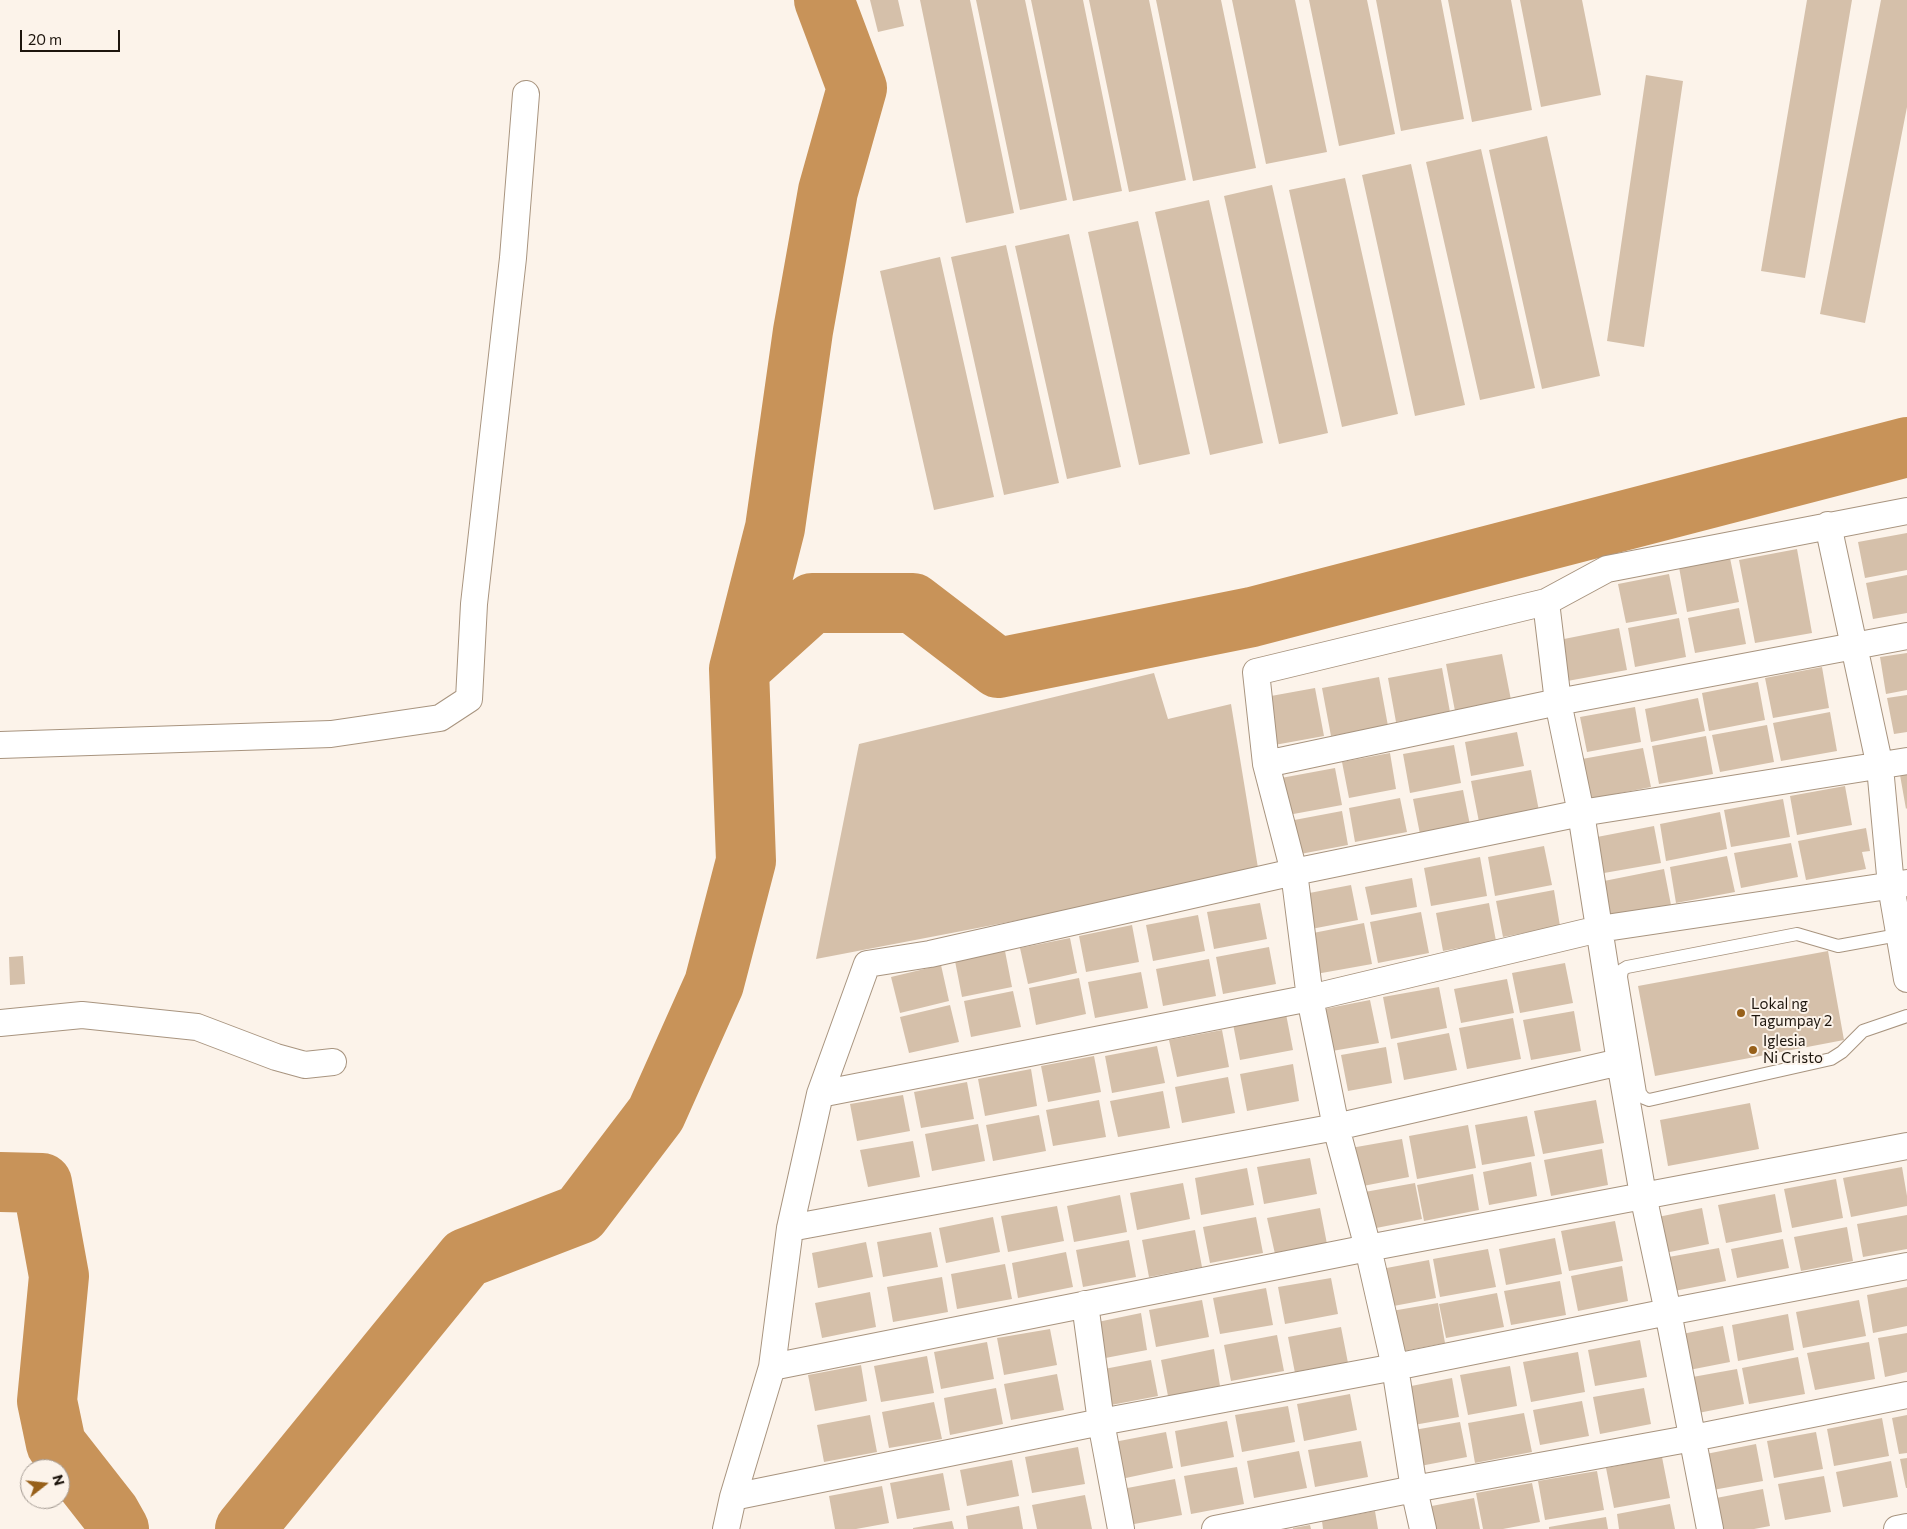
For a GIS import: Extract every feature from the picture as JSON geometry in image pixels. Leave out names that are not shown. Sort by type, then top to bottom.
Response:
[{"type":"street","points":[[0,745],[331,734],[440,718],[469,699],[474,604],[513,258],[526,94]]},
{"type":"street","points":[[1423,1529],[1414,1489],[1395,1367],[1368,1248],[1336,1127],[1310,998],[1294,872],[1266,764],[1256,672],[1546,602],[1607,569],[1907,511]]},
{"type":"street","points":[[1828,525],[1880,767],[1899,884],[1898,935],[1907,979]]},
{"type":"street","points":[[1546,602],[1558,702],[1581,813],[1643,1195],[1668,1312],[1710,1529]]},
{"type":"street","points":[[1266,764],[1558,702],[1907,636]]},
{"type":"street","points":[[726,1529],[733,1497],[772,1367],[790,1228],[820,1094],[867,964],[930,954],[1294,872],[1581,813],[1880,767],[1907,761]]},
{"type":"street","points":[[820,1094],[1310,998],[1599,929],[1899,884]]},
{"type":"street","points":[[0,1023],[82,1015],[197,1027],[276,1057],[305,1065],[333,1062]]},
{"type":"street","points":[[790,1228],[1336,1127],[1620,1062]]},
{"type":"street","points":[[772,1367],[1368,1248],[1907,1146]]},
{"type":"street","points":[[733,1497],[1101,1422],[1395,1367],[1907,1266]]},
{"type":"street","points":[[1085,1304],[1101,1422],[1121,1529]]},
{"type":"street","points":[[1215,1529],[1414,1489],[1693,1438],[1907,1395]]},
{"type":"street","points":[[1897,1529],[1907,1527]]},
{"type":"lane","points":[[1898,935],[1838,946],[1797,934],[1627,967],[1622,970],[1621,977],[1640,1093],[1649,1100],[1831,1059],[1842,1052],[1863,1031],[1907,1016]]},
{"type":"building","points":[[870,0],[898,0],[904,26],[878,32]]},
{"type":"building","points":[[920,0],[970,0],[1014,213],[966,223]]},
{"type":"building","points":[[976,0],[1025,0],[1067,200],[1020,210]]},
{"type":"building","points":[[1031,0],[1083,0],[1122,191],[1073,201]]},
{"type":"building","points":[[1089,0],[1149,0],[1186,180],[1129,192]]},
{"type":"building","points":[[1156,0],[1221,0],[1256,168],[1193,181]]},
{"type":"building","points":[[1232,0],[1295,0],[1327,152],[1266,164]]},
{"type":"building","points":[[1309,0],[1367,0],[1395,134],[1339,146]]},
{"type":"building","points":[[1376,0],[1441,0],[1464,119],[1401,131]]},
{"type":"building","points":[[1448,0],[1511,0],[1532,110],[1472,122]]},
{"type":"building","points":[[1520,0],[1582,0],[1601,95],[1541,107]]},
{"type":"building","points":[[1807,0],[1852,0],[1805,278],[1761,271]]},
{"type":"building","points":[[1881,0],[1907,0],[1907,107],[1865,323],[1820,314]]},
{"type":"building","points":[[1646,75],[1683,81],[1644,347],[1607,341]]},
{"type":"building","points":[[1547,136],[1600,376],[1542,389],[1489,150]]},
{"type":"building","points":[[1481,149],[1535,388],[1480,400],[1426,162]]},
{"type":"building","points":[[1411,164],[1465,405],[1415,416],[1362,175]]},
{"type":"building","points":[[1345,178],[1398,414],[1342,427],[1289,190]]},
{"type":"building","points":[[1272,185],[1328,433],[1279,444],[1224,196]]},
{"type":"building","points":[[1209,200],[1263,443],[1210,455],[1155,212]]},
{"type":"building","points":[[1138,221],[1190,454],[1139,465],[1088,232]]},
{"type":"building","points":[[1069,234],[1121,467],[1067,479],[1015,246]]},
{"type":"building","points":[[1006,245],[1059,483],[1004,495],[951,257]]},
{"type":"building","points":[[940,257],[994,497],[934,510],[880,271]]},
{"type":"building","points":[[1907,533],[1907,570],[1865,578],[1858,542]]},
{"type":"building","points":[[1797,549],[1812,633],[1755,643],[1739,560]]},
{"type":"building","points":[[1730,558],[1739,602],[1687,612],[1679,567]]},
{"type":"building","points":[[1669,574],[1677,614],[1626,623],[1618,584]]},
{"type":"building","points":[[1907,575],[1907,613],[1873,619],[1866,583]]},
{"type":"building","points":[[1739,608],[1746,644],[1695,653],[1688,618]]},
{"type":"building","points":[[1679,618],[1686,657],[1635,667],[1628,628]]},
{"type":"building","points":[[1619,628],[1627,670],[1562,682],[1554,641]]},
{"type":"building","points":[[1907,653],[1907,690],[1886,694],[1880,657]]},
{"type":"building","points":[[1502,654],[1511,700],[1455,711],[1446,664]]},
{"type":"building","points":[[1822,667],[1829,708],[1773,718],[1765,678]]},
{"type":"building","points":[[1442,668],[1450,712],[1396,722],[1388,678]]},
{"type":"building","points":[[1154,673],[1168,719],[1231,704],[1259,874],[816,959],[859,744]]},
{"type":"building","points":[[1379,677],[1388,726],[1331,736],[1322,688]]},
{"type":"building","points":[[1758,682],[1765,720],[1709,731],[1702,693]]},
{"type":"building","points":[[1315,688],[1324,736],[1269,746],[1260,698]]},
{"type":"building","points":[[1907,695],[1907,732],[1894,734],[1887,698]]},
{"type":"building","points":[[1698,698],[1705,731],[1651,742],[1645,709]]},
{"type":"building","points":[[1635,707],[1641,742],[1587,752],[1580,717]]},
{"type":"building","points":[[1830,712],[1837,751],[1781,761],[1773,723]]},
{"type":"building","points":[[1767,725],[1774,762],[1720,772],[1712,735]]},
{"type":"building","points":[[1517,732],[1524,766],[1471,776],[1465,742]]},
{"type":"building","points":[[1706,736],[1713,774],[1659,784],[1652,746]]},
{"type":"building","points":[[1454,745],[1461,783],[1410,793],[1403,754]]},
{"type":"building","points":[[1643,748],[1651,787],[1590,799],[1582,759]]},
{"type":"building","points":[[1390,753],[1396,789],[1349,798],[1342,762]]},
{"type":"building","points":[[1335,768],[1342,805],[1288,815],[1281,778]]},
{"type":"building","points":[[1531,770],[1540,816],[1480,827],[1471,781]]},
{"type":"building","points":[[1907,774],[1907,808],[1906,809],[1900,775]]},
{"type":"building","points":[[1845,786],[1852,825],[1797,835],[1790,796]]},
{"type":"building","points":[[1463,790],[1470,825],[1420,834],[1413,799]]},
{"type":"building","points":[[1400,798],[1407,832],[1355,842],[1349,808]]},
{"type":"building","points":[[1783,799],[1790,837],[1731,847],[1724,810]]},
{"type":"building","points":[[1342,811],[1348,845],[1295,855],[1289,821]]},
{"type":"building","points":[[1720,812],[1727,849],[1666,861],[1660,824]]},
{"type":"building","points":[[1654,826],[1661,863],[1604,873],[1597,837]]},
{"type":"building","points":[[1866,828],[1870,851],[1862,852],[1866,869],[1806,880],[1798,841]]},
{"type":"building","points":[[1791,843],[1798,877],[1741,888],[1734,853]]},
{"type":"building","points":[[1544,846],[1552,885],[1495,896],[1488,857]]},
{"type":"building","points":[[1727,856],[1735,892],[1676,903],[1670,867]]},
{"type":"building","points":[[1480,857],[1487,896],[1431,906],[1424,868]]},
{"type":"building","points":[[1664,869],[1671,905],[1611,917],[1604,881]]},
{"type":"building","points":[[1412,878],[1417,907],[1371,915],[1365,887]]},
{"type":"building","points":[[1351,885],[1358,920],[1306,930],[1299,895]]},
{"type":"building","points":[[1554,890],[1560,926],[1503,937],[1496,901]]},
{"type":"building","points":[[1260,903],[1267,939],[1214,949],[1207,912]]},
{"type":"building","points":[[1489,903],[1496,941],[1443,951],[1436,913]]},
{"type":"building","points":[[1421,912],[1429,953],[1378,963],[1370,922]]},
{"type":"building","points":[[1198,915],[1205,951],[1153,961],[1146,925]]},
{"type":"building","points":[[1364,923],[1372,964],[1316,974],[1308,934]]},
{"type":"building","points":[[1132,925],[1139,962],[1086,972],[1079,936]]},
{"type":"building","points":[[1070,938],[1077,973],[1028,984],[1020,948]]},
{"type":"building","points":[[1269,947],[1276,984],[1223,994],[1216,957]]},
{"type":"building","points":[[1005,951],[1012,987],[962,997],[955,961]]},
{"type":"building","name":"Lokal ng Tagumpay 2","points":[[1828,951],[1844,1040],[1655,1076],[1638,986]]},
{"type":"building","points":[[23,956],[25,984],[10,985],[9,957]]},
{"type":"building","points":[[1209,959],[1216,996],[1163,1006],[1156,969]]},
{"type":"building","points":[[1565,963],[1573,1003],[1520,1013],[1512,973]]},
{"type":"building","points":[[941,965],[949,1001],[900,1013],[891,977]]},
{"type":"building","points":[[1141,972],[1148,1008],[1095,1018],[1088,982]]},
{"type":"building","points":[[1079,978],[1086,1014],[1036,1025],[1029,988]]},
{"type":"building","points":[[1507,979],[1514,1013],[1461,1023],[1454,989]]},
{"type":"building","points":[[1439,987],[1447,1028],[1391,1039],[1383,997]]},
{"type":"building","points":[[1013,991],[1021,1027],[971,1037],[964,1001]]},
{"type":"building","points":[[1370,1000],[1379,1043],[1332,1051],[1324,1009]]},
{"type":"building","points":[[950,1005],[959,1042],[909,1053],[900,1017]]},
{"type":"building","points":[[1574,1011],[1581,1051],[1531,1060],[1523,1020]]},
{"type":"building","points":[[1286,1014],[1293,1050],[1240,1060],[1233,1024]]},
{"type":"building","points":[[1513,1018],[1521,1059],[1467,1069],[1459,1028]]},
{"type":"building","points":[[1222,1030],[1229,1067],[1177,1077],[1169,1040]]},
{"type":"building","points":[[1449,1033],[1457,1070],[1404,1080],[1397,1043]]},
{"type":"building","points":[[1157,1046],[1165,1083],[1112,1093],[1105,1056]]},
{"type":"building","points":[[1386,1047],[1392,1083],[1348,1091],[1341,1055]]},
{"type":"building","points":[[1094,1056],[1101,1092],[1048,1102],[1041,1066]]},
{"type":"building","points":[[1293,1064],[1299,1101],[1247,1111],[1240,1074]]},
{"type":"building","points":[[1031,1069],[1037,1106],[985,1116],[978,1079]]},
{"type":"building","points":[[1228,1077],[1235,1113],[1182,1123],[1175,1087]]},
{"type":"building","points":[[967,1082],[974,1119],[921,1128],[914,1092]]},
{"type":"building","points":[[1163,1091],[1170,1128],[1118,1137],[1110,1101]]},
{"type":"building","points":[[903,1095],[910,1131],[857,1141],[850,1104]]},
{"type":"building","points":[[1099,1100],[1106,1137],[1053,1146],[1046,1110]]},
{"type":"building","points":[[1596,1100],[1604,1143],[1543,1154],[1534,1111]]},
{"type":"building","points":[[1750,1103],[1759,1149],[1668,1166],[1660,1120]]},
{"type":"building","points":[[1039,1115],[1046,1151],[993,1161],[986,1125]]},
{"type":"building","points":[[1527,1116],[1535,1156],[1482,1165],[1475,1125]]},
{"type":"building","points":[[978,1124],[985,1161],[932,1171],[925,1134]]},
{"type":"building","points":[[1468,1125],[1476,1168],[1417,1179],[1409,1136]]},
{"type":"building","points":[[1402,1139],[1409,1177],[1353,1188],[1345,1149]]},
{"type":"building","points":[[913,1141],[920,1177],[868,1187],[860,1150]]},
{"type":"building","points":[[1602,1149],[1608,1185],[1551,1196],[1544,1160]]},
{"type":"building","points":[[1310,1158],[1317,1194],[1264,1204],[1257,1167]]},
{"type":"building","points":[[1531,1162],[1537,1196],[1489,1205],[1483,1172]]},
{"type":"building","points":[[1902,1167],[1907,1206],[1851,1217],[1843,1178]]},
{"type":"building","points":[[1247,1168],[1254,1205],[1201,1215],[1195,1178]]},
{"type":"building","points":[[1473,1174],[1479,1210],[1424,1221],[1417,1185]]},
{"type":"building","points":[[1836,1179],[1843,1218],[1792,1228],[1784,1189]]},
{"type":"building","points":[[1183,1183],[1190,1219],[1137,1230],[1130,1193]]},
{"type":"building","points":[[1415,1183],[1422,1219],[1366,1230],[1359,1193]]},
{"type":"building","points":[[1775,1194],[1782,1232],[1726,1243],[1718,1205]]},
{"type":"building","points":[[1120,1195],[1127,1232],[1074,1242],[1067,1206]]},
{"type":"building","points":[[1057,1206],[1064,1241],[1008,1252],[1001,1216]]},
{"type":"building","points":[[1320,1208],[1327,1244],[1275,1254],[1267,1218]]},
{"type":"building","points":[[1702,1208],[1709,1244],[1660,1254],[1653,1218]]},
{"type":"building","points":[[1907,1215],[1907,1249],[1863,1257],[1857,1224]]},
{"type":"building","points":[[993,1217],[1000,1252],[946,1263],[939,1228]]},
{"type":"building","points":[[1256,1217],[1263,1253],[1210,1263],[1203,1227]]},
{"type":"building","points":[[1615,1221],[1623,1261],[1569,1271],[1561,1231]]},
{"type":"building","points":[[1847,1227],[1853,1261],[1801,1271],[1794,1237]]},
{"type":"building","points":[[1195,1230],[1202,1267],[1149,1277],[1142,1240]]},
{"type":"building","points":[[931,1232],[938,1267],[883,1277],[877,1242]]},
{"type":"building","points":[[1555,1238],[1562,1274],[1506,1285],[1499,1249]]},
{"type":"building","points":[[1783,1239],[1789,1268],[1737,1278],[1731,1249]]},
{"type":"building","points":[[1129,1240],[1136,1277],[1083,1287],[1076,1250]]},
{"type":"building","points":[[866,1242],[873,1277],[818,1288],[812,1253]]},
{"type":"building","points":[[1719,1248],[1726,1281],[1669,1292],[1663,1258]]},
{"type":"building","points":[[1488,1249],[1496,1287],[1440,1297],[1433,1259]]},
{"type":"building","points":[[1066,1252],[1073,1287],[1018,1298],[1012,1263]]},
{"type":"building","points":[[1429,1260],[1436,1298],[1383,1308],[1376,1270]]},
{"type":"building","points":[[1005,1264],[1012,1299],[957,1309],[951,1274]]},
{"type":"building","points":[[1622,1266],[1628,1301],[1578,1311],[1571,1276]]},
{"type":"building","points":[[942,1277],[948,1312],[893,1322],[887,1287]]},
{"type":"building","points":[[1331,1278],[1338,1314],[1285,1324],[1278,1287]]},
{"type":"building","points":[[1560,1281],[1566,1315],[1511,1325],[1504,1291]]},
{"type":"building","points":[[1907,1287],[1907,1326],[1873,1333],[1867,1295]]},
{"type":"building","points":[[1266,1288],[1273,1325],[1220,1334],[1213,1298]]},
{"type":"building","points":[[870,1292],[876,1327],[822,1338],[815,1303]]},
{"type":"building","points":[[1497,1293],[1504,1327],[1446,1338],[1439,1304]]},
{"type":"building","points":[[1202,1300],[1209,1337],[1156,1347],[1149,1310]]},
{"type":"building","points":[[1859,1300],[1866,1336],[1803,1348],[1796,1312]]},
{"type":"building","points":[[1438,1303],[1445,1343],[1394,1353],[1386,1312]]},
{"type":"building","points":[[1141,1313],[1147,1350],[1095,1360],[1088,1324]]},
{"type":"building","points":[[1788,1314],[1794,1350],[1738,1361],[1732,1325]]},
{"type":"building","points":[[1723,1326],[1730,1362],[1684,1371],[1677,1335]]},
{"type":"building","points":[[1341,1327],[1348,1363],[1295,1373],[1288,1337]]},
{"type":"building","points":[[1050,1329],[1057,1365],[1004,1375],[997,1338]]},
{"type":"building","points":[[1907,1333],[1907,1372],[1885,1377],[1878,1338]]},
{"type":"building","points":[[1277,1335],[1284,1371],[1231,1381],[1224,1345]]},
{"type":"building","points":[[1640,1340],[1647,1377],[1595,1386],[1588,1350]]},
{"type":"building","points":[[987,1342],[994,1379],[941,1389],[934,1352]]},
{"type":"building","points":[[1869,1342],[1875,1379],[1815,1390],[1807,1353]]},
{"type":"building","points":[[1214,1349],[1220,1386],[1168,1396],[1161,1360]]},
{"type":"building","points":[[1578,1352],[1585,1392],[1531,1402],[1523,1362]]},
{"type":"building","points":[[927,1356],[934,1393],[881,1402],[874,1366]]},
{"type":"building","points":[[1798,1357],[1805,1394],[1749,1404],[1742,1368]]},
{"type":"building","points":[[1151,1360],[1158,1396],[1106,1406],[1099,1370]]},
{"type":"building","points":[[861,1365],[867,1401],[815,1411],[808,1375]]},
{"type":"building","points":[[1510,1366],[1517,1406],[1468,1415],[1460,1375]]},
{"type":"building","points":[[1737,1369],[1744,1404],[1693,1414],[1687,1378]]},
{"type":"building","points":[[1057,1374],[1064,1410],[1011,1420],[1004,1384]]},
{"type":"building","points":[[1452,1378],[1459,1417],[1408,1426],[1401,1388]]},
{"type":"building","points":[[996,1388],[1003,1424],[950,1435],[944,1398]]},
{"type":"building","points":[[1644,1388],[1651,1424],[1600,1434],[1593,1397]]},
{"type":"building","points":[[1350,1394],[1357,1430],[1304,1441],[1297,1404]]},
{"type":"building","points":[[1582,1401],[1589,1436],[1540,1445],[1533,1410]]},
{"type":"building","points":[[934,1402],[942,1439],[889,1448],[882,1412]]},
{"type":"building","points":[[1288,1406],[1295,1442],[1242,1452],[1235,1415]]},
{"type":"building","points":[[1524,1413],[1532,1452],[1475,1463],[1468,1423]]},
{"type":"building","points":[[870,1415],[877,1452],[824,1462],[817,1425]]},
{"type":"building","points":[[1907,1415],[1907,1453],[1899,1454],[1892,1418]]},
{"type":"building","points":[[1882,1418],[1889,1456],[1834,1466],[1827,1429]]},
{"type":"building","points":[[1227,1421],[1234,1457],[1181,1467],[1175,1431]]},
{"type":"building","points":[[1460,1422],[1467,1457],[1415,1467],[1408,1431]]},
{"type":"building","points":[[1166,1432],[1173,1468],[1121,1479],[1114,1442]]},
{"type":"building","points":[[1816,1432],[1823,1469],[1774,1478],[1767,1441]]},
{"type":"building","points":[[1361,1441],[1368,1477],[1315,1487],[1308,1450]]},
{"type":"building","points":[[1756,1444],[1763,1481],[1707,1491],[1701,1455]]},
{"type":"building","points":[[1078,1447],[1085,1484],[1032,1493],[1025,1457]]},
{"type":"building","points":[[1299,1451],[1307,1488],[1254,1498],[1247,1461]]},
{"type":"building","points":[[1662,1457],[1670,1498],[1614,1508],[1606,1468]]},
{"type":"building","points":[[1907,1458],[1907,1488],[1906,1488],[1900,1459]]},
{"type":"building","points":[[1012,1460],[1019,1496],[967,1506],[960,1470]]},
{"type":"building","points":[[1891,1461],[1898,1497],[1843,1507],[1836,1472]]},
{"type":"building","points":[[1237,1467],[1244,1504],[1191,1514],[1184,1476]]},
{"type":"building","points":[[1597,1471],[1604,1510],[1545,1520],[1538,1481]]},
{"type":"building","points":[[943,1473],[950,1510],[897,1519],[890,1483]]},
{"type":"building","points":[[1824,1476],[1831,1512],[1785,1520],[1778,1484]]},
{"type":"building","points":[[1175,1479],[1182,1515],[1129,1525],[1122,1489]]},
{"type":"building","points":[[1532,1483],[1540,1522],[1503,1529],[1483,1529],[1476,1493]]},
{"type":"building","points":[[882,1486],[889,1523],[856,1529],[835,1529],[829,1496]]},
{"type":"building","points":[[1763,1489],[1770,1526],[1754,1529],[1717,1529],[1711,1499]]},
{"type":"building","points":[[1085,1495],[1092,1529],[1037,1529],[1032,1505]]},
{"type":"building","points":[[1474,1498],[1480,1529],[1425,1529],[1421,1508]]},
{"type":"building","points":[[1670,1504],[1675,1529],[1619,1529],[1617,1514]]},
{"type":"building","points":[[1019,1506],[1023,1529],[968,1529],[966,1516]]},
{"type":"building","points":[[1375,1511],[1378,1529],[1323,1529],[1322,1521]]},
{"type":"building","points":[[1606,1517],[1608,1529],[1549,1529],[1549,1527]]},
{"type":"building","points":[[952,1521],[954,1529],[913,1529],[913,1528]]},
{"type":"building","points":[[1310,1525],[1311,1529],[1293,1529],[1293,1528]]},
{"type":"waterway","points":[[245,1529],[466,1258],[580,1214],[656,1114],[714,984],[746,861],[739,669],[775,528],[803,331],[828,191],[857,88],[824,0]]},
{"type":"waterway","points":[[739,669],[812,603],[913,603],[998,668],[1252,617],[1907,447]]},
{"type":"waterway","points":[[0,1182],[42,1183],[59,1276],[47,1401],[56,1444],[110,1513],[119,1529]]},
{"type":"place","name":"Lokal ng Tagumpay 2","points":[[1741,1013]]},
{"type":"place","name":"Iglesia Ni Cristo","points":[[1753,1050]]}]
